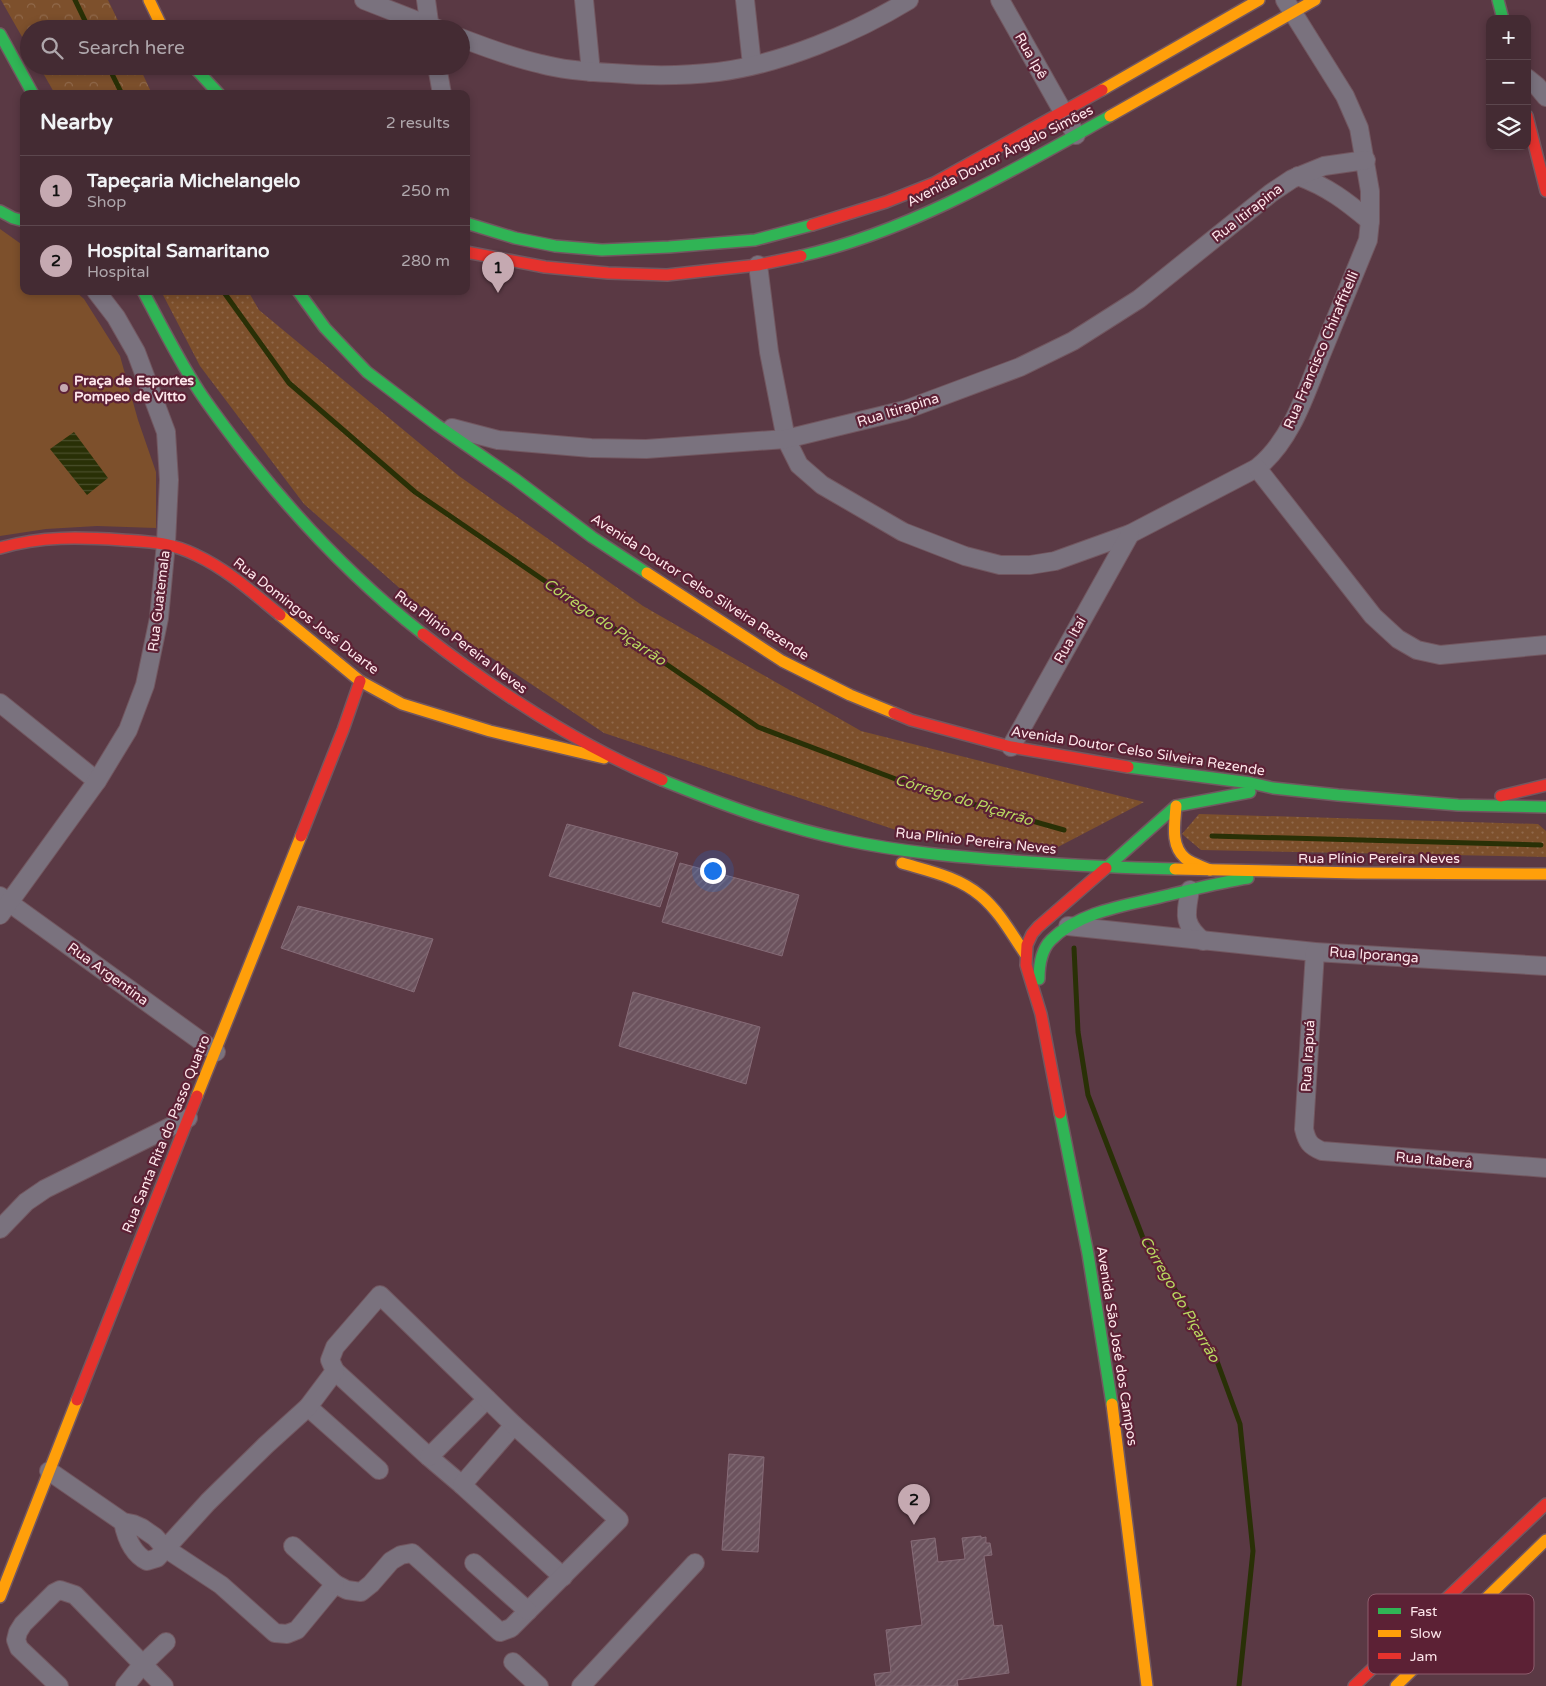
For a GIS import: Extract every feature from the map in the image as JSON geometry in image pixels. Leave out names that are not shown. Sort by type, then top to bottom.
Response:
[{"type":"main road","points":[[149,0],[159,20]]},
{"type":"main road","name":"Avenida Doutor Ângelo Simões","points":[[470,224],[515,238],[555,246],[602,250],[669,248],[755,240],[816,224],[886,202],[934,183],[1259,0]]},
{"type":"main road","name":"Avenida Doutor Ângelo Simões","points":[[470,253],[545,267],[608,274],[667,275],[758,265],[830,249],[901,224],[947,204],[1076,135],[1288,7],[1315,0]]},
{"type":"main road","points":[[1498,0],[1502,15]]},
{"type":"main road","points":[[0,34],[20,70]]},
{"type":"main road","points":[[23,75],[31,90]]},
{"type":"main road","points":[[201,75],[215,90]]},
{"type":"main road","points":[[1531,132],[1546,191]]},
{"type":"main road","points":[[0,211],[20,220]]},
{"type":"main road","name":"Rua Plínio Pereira Neves","points":[[145,295],[159,323],[206,402],[257,470],[317,539],[358,580],[408,624],[510,700],[619,762],[718,803],[774,822],[825,836],[920,853],[1106,868],[1546,874]]},
{"type":"main road","name":"Avenida Doutor Celso Silveira Rezende","points":[[301,295],[325,328],[367,372],[437,425],[515,479],[592,537],[782,661],[850,695],[911,720],[1011,747],[1161,772],[1251,783],[1273,788],[1458,804],[1546,807]]},
{"type":"main road","name":"Rua Domingos José Duarte","points":[[0,548],[21,542],[73,537],[166,543],[195,554],[228,572],[360,681],[402,704],[490,731],[619,762]]},
{"type":"main road","name":"Rua Santa Rita do Passo Quatro","points":[[0,1598],[188,1118],[216,1052],[220,1037],[343,730],[360,681]]},
{"type":"main road","points":[[1458,804],[1546,785]]},
{"type":"main road","points":[[1026,955],[1027,945],[1038,927],[1068,903],[1176,806],[1273,788]]},
{"type":"main road","points":[[1176,806],[1174,838],[1176,846],[1185,858],[1211,870]]},
{"type":"main road","points":[[825,836],[876,856],[931,871],[971,888],[1000,916],[1026,955]]},
{"type":"main road","name":"Avenida São José dos Campos","points":[[1041,1014],[1039,972],[1041,957],[1052,939],[1068,926],[1095,916],[1230,880],[1297,872]]},
{"type":"main road","name":"Avenida São José dos Campos","points":[[1026,955],[1026,965],[1041,1014],[1088,1254],[1116,1431],[1147,1686]]},
{"type":"main road","points":[[1451,1594],[1546,1504]]},
{"type":"main road","points":[[1491,1594],[1546,1540]]},
{"type":"main road","points":[[1354,1686],[1368,1673]]},
{"type":"main road","points":[[1396,1686],[1408,1674]]},
{"type":"street","points":[[364,0],[413,20]]},
{"type":"street","points":[[426,0],[431,20]]},
{"type":"street","points":[[584,0],[591,72]]},
{"type":"street","points":[[745,0],[752,65]]},
{"type":"street","name":"Rua Ipê","points":[[1000,0],[1076,135]]},
{"type":"street","points":[[470,41],[542,65],[591,72],[654,76],[718,72],[752,65],[838,37],[905,1]]},
{"type":"street","name":"Rua Francisco Chiraffitelli","points":[[758,265],[770,352],[786,440],[799,465],[822,485],[903,532],[965,556],[1000,565],[1030,565],[1055,561],[1130,534],[1257,468],[1278,447],[1301,404],[1368,240],[1370,190],[1359,128],[1345,96],[1288,7]]},
{"type":"street","points":[[439,75],[441,90]]},
{"type":"street","points":[[1531,81],[1546,97]]},
{"type":"street","name":"Rua Itirapina","points":[[437,425],[498,440],[591,448],[646,449],[786,440],[905,410],[1020,366],[1073,340],[1139,299],[1271,193],[1298,176],[1324,166],[1366,160]]},
{"type":"street","name":"Rua Itirapina","points":[[1298,176],[1318,183],[1334,192],[1370,221]]},
{"type":"street","name":"Rua Guatemala","points":[[3,904],[97,781],[128,730],[145,685],[159,618],[166,543],[169,480],[166,432],[136,352],[116,317],[99,295]]},
{"type":"street","points":[[1257,468],[1373,616],[1398,639],[1417,650],[1440,655],[1546,645]]},
{"type":"street","name":"Rua Itaí","points":[[1011,747],[1130,534]]},
{"type":"street","points":[[0,703],[97,781]]},
{"type":"street","points":[[1190,890],[1186,919],[1192,932],[1203,941]]},
{"type":"street","name":"Rua Argentina","points":[[3,904],[216,1052]]},
{"type":"street","name":"Rua Iporanga","points":[[1068,926],[1315,952],[1546,966]]},
{"type":"street","name":"Rua Irapuá","points":[[1315,952],[1304,1130],[1306,1140],[1312,1147],[1322,1151]]},
{"type":"street","points":[[0,1229],[26,1202],[45,1189],[188,1118]]},
{"type":"street","name":"Rua Itaberá","points":[[1322,1151],[1546,1168]]},
{"type":"street","points":[[293,1546],[335,1584],[347,1590],[361,1592],[371,1584],[391,1561],[401,1554],[412,1553],[500,1632],[510,1628],[563,1577],[619,1520],[514,1425],[380,1295],[335,1347],[330,1360],[334,1371],[563,1577]]},
{"type":"street","points":[[123,1522],[134,1551],[144,1560],[151,1561],[156,1558],[208,1502],[308,1407],[334,1371]]},
{"type":"street","points":[[429,1457],[488,1399]]},
{"type":"street","points":[[308,1407],[379,1470]]},
{"type":"street","points":[[462,1485],[514,1425]]},
{"type":"street","points":[[49,1471],[123,1522],[142,1528],[155,1537],[166,1548],[220,1585],[275,1633],[287,1634],[297,1630],[335,1584]]},
{"type":"street","points":[[474,1563],[528,1611]]},
{"type":"street","points":[[581,1686],[695,1563]]},
{"type":"street","points":[[60,1686],[19,1648],[16,1640],[23,1624],[54,1593],[60,1590],[75,1595],[164,1686]]},
{"type":"street","points":[[124,1686],[166,1642]]},
{"type":"street","points":[[513,1662],[539,1686]]},
{"type":"green space","points":[[1,0],[108,0],[118,20],[20,20],[20,33]]},
{"type":"green space","points":[[44,75],[143,75],[150,90],[53,90]]},
{"type":"green space","name":"Praça de Esportes Pompeo de Vitto","points":[[0,229],[20,243],[20,295],[80,295],[84,299],[120,356],[138,420],[156,472],[156,528],[97,526],[46,529],[0,536]]},
{"type":"green space","points":[[163,295],[250,295],[259,310],[459,476],[643,606],[861,731],[1144,802],[1056,848],[899,831],[604,733],[437,621],[304,504],[200,366]]},
{"type":"green space","points":[[1199,814],[1538,824],[1546,831],[1546,857],[1201,850],[1182,834]]},
{"type":"shaded area","points":[[74,432],[108,478],[87,495],[50,449]]},
{"type":"building","points":[[567,824],[678,853],[660,907],[549,876]]},
{"type":"building","points":[[680,863],[799,895],[782,956],[662,922]]},
{"type":"building","points":[[298,906],[433,939],[414,992],[281,948]]},
{"type":"building","points":[[633,992],[760,1027],[746,1084],[619,1046]]},
{"type":"building","points":[[729,1454],[764,1457],[758,1552],[722,1550]]},
{"type":"building","points":[[981,1536],[981,1538],[986,1537],[986,1543],[990,1543],[992,1555],[984,1556],[994,1626],[1002,1625],[1009,1673],[957,1680],[958,1686],[876,1686],[874,1674],[891,1672],[886,1630],[922,1625],[911,1541],[935,1538],[938,1562],[965,1559],[962,1538]]},
{"type":"waterway","name":"Córrego do Piçarrão","points":[[75,0],[85,20]]},
{"type":"waterway","name":"Córrego do Piçarrão","points":[[112,75],[120,90]]},
{"type":"waterway","name":"Córrego do Piçarrão","points":[[226,295],[289,383],[415,492],[758,727],[930,792],[1064,830]]},
{"type":"waterway","points":[[1212,836],[1541,845]]},
{"type":"waterway","name":"Córrego do Piçarrão","points":[[1074,948],[1078,1032],[1088,1095],[1143,1238],[1214,1353],[1240,1424],[1253,1551],[1239,1686]]},
{"type":"traffic: fast","points":[[1498,0],[1502,15]]},
{"type":"traffic: fast","points":[[0,34],[20,70]]},
{"type":"traffic: fast","points":[[23,75],[31,90]]},
{"type":"traffic: fast","points":[[201,75],[215,90]]},
{"type":"traffic: fast","points":[[801,256],[842,245],[921,215],[998,178],[1110,116]]},
{"type":"traffic: fast","points":[[0,211],[20,220]]},
{"type":"traffic: fast","points":[[470,224],[515,238],[555,246],[602,250],[755,240],[812,225]]},
{"type":"traffic: fast","points":[[145,295],[199,391],[222,424],[279,495],[348,568],[423,634]]},
{"type":"traffic: fast","points":[[301,295],[325,328],[367,372],[592,537],[647,573]]},
{"type":"traffic: fast","points":[[1128,767],[1251,783],[1273,788],[1338,795],[1458,805],[1546,807]]},
{"type":"traffic: fast","points":[[662,780],[729,806],[798,829],[887,848],[930,854],[994,859],[1175,869]]},
{"type":"traffic: fast","points":[[1106,868],[1176,806],[1250,792]]},
{"type":"traffic: fast","points":[[1039,979],[1041,958],[1051,940],[1063,930],[1091,915],[1122,906],[1248,878]]},
{"type":"traffic: fast","points":[[1060,1113],[1088,1254],[1112,1404]]},
{"type":"traffic: slow","points":[[149,0],[159,20]]},
{"type":"traffic: slow","points":[[1102,90],[1259,0]]},
{"type":"traffic: slow","points":[[1110,116],[1315,0]]},
{"type":"traffic: slow","points":[[647,573],[782,661],[850,695],[894,713]]},
{"type":"traffic: slow","points":[[280,615],[360,681],[402,704],[490,731],[604,758]]},
{"type":"traffic: slow","points":[[1176,806],[1174,834],[1180,853],[1191,862],[1210,870]]},
{"type":"traffic: slow","points":[[197,1096],[301,836]]},
{"type":"traffic: slow","points":[[902,863],[943,875],[972,889],[994,909],[1026,955]]},
{"type":"traffic: slow","points":[[1175,869],[1358,873],[1546,874]]},
{"type":"traffic: slow","points":[[0,1597],[77,1400]]},
{"type":"traffic: slow","points":[[1112,1404],[1147,1686]]},
{"type":"traffic: slow","points":[[1491,1594],[1546,1540]]},
{"type":"traffic: slow","points":[[1396,1686],[1408,1674]]},
{"type":"traffic: jam","points":[[812,225],[886,202],[934,183],[1102,90]]},
{"type":"traffic: jam","points":[[1531,132],[1546,191]]},
{"type":"traffic: jam","points":[[470,253],[545,267],[608,273],[667,275],[758,265],[801,256]]},
{"type":"traffic: jam","points":[[0,548],[46,539],[76,538],[142,541],[169,545],[208,561],[240,582],[280,615]]},
{"type":"traffic: jam","points":[[423,634],[479,676],[537,715],[598,750],[662,780]]},
{"type":"traffic: jam","points":[[301,836],[343,730],[360,681]]},
{"type":"traffic: jam","points":[[894,713],[911,720],[1011,747],[1128,767]]},
{"type":"traffic: jam","points":[[1501,796],[1546,785]]},
{"type":"traffic: jam","points":[[1060,1113],[1041,1014],[1026,965],[1027,945],[1038,927],[1106,868]]},
{"type":"traffic: jam","points":[[77,1400],[197,1096]]},
{"type":"traffic: jam","points":[[1451,1594],[1546,1504]]},
{"type":"traffic: jam","points":[[1354,1686],[1368,1673]]},
{"type":"place","name":"Tapeçaria Michelangelo","points":[[498,293]]},
{"type":"place","name":"Praça de Esportes Pompeo de Vitto","points":[[64,388]]},
{"type":"place","name":"Hospital Samaritano","points":[[914,1525]]}]
